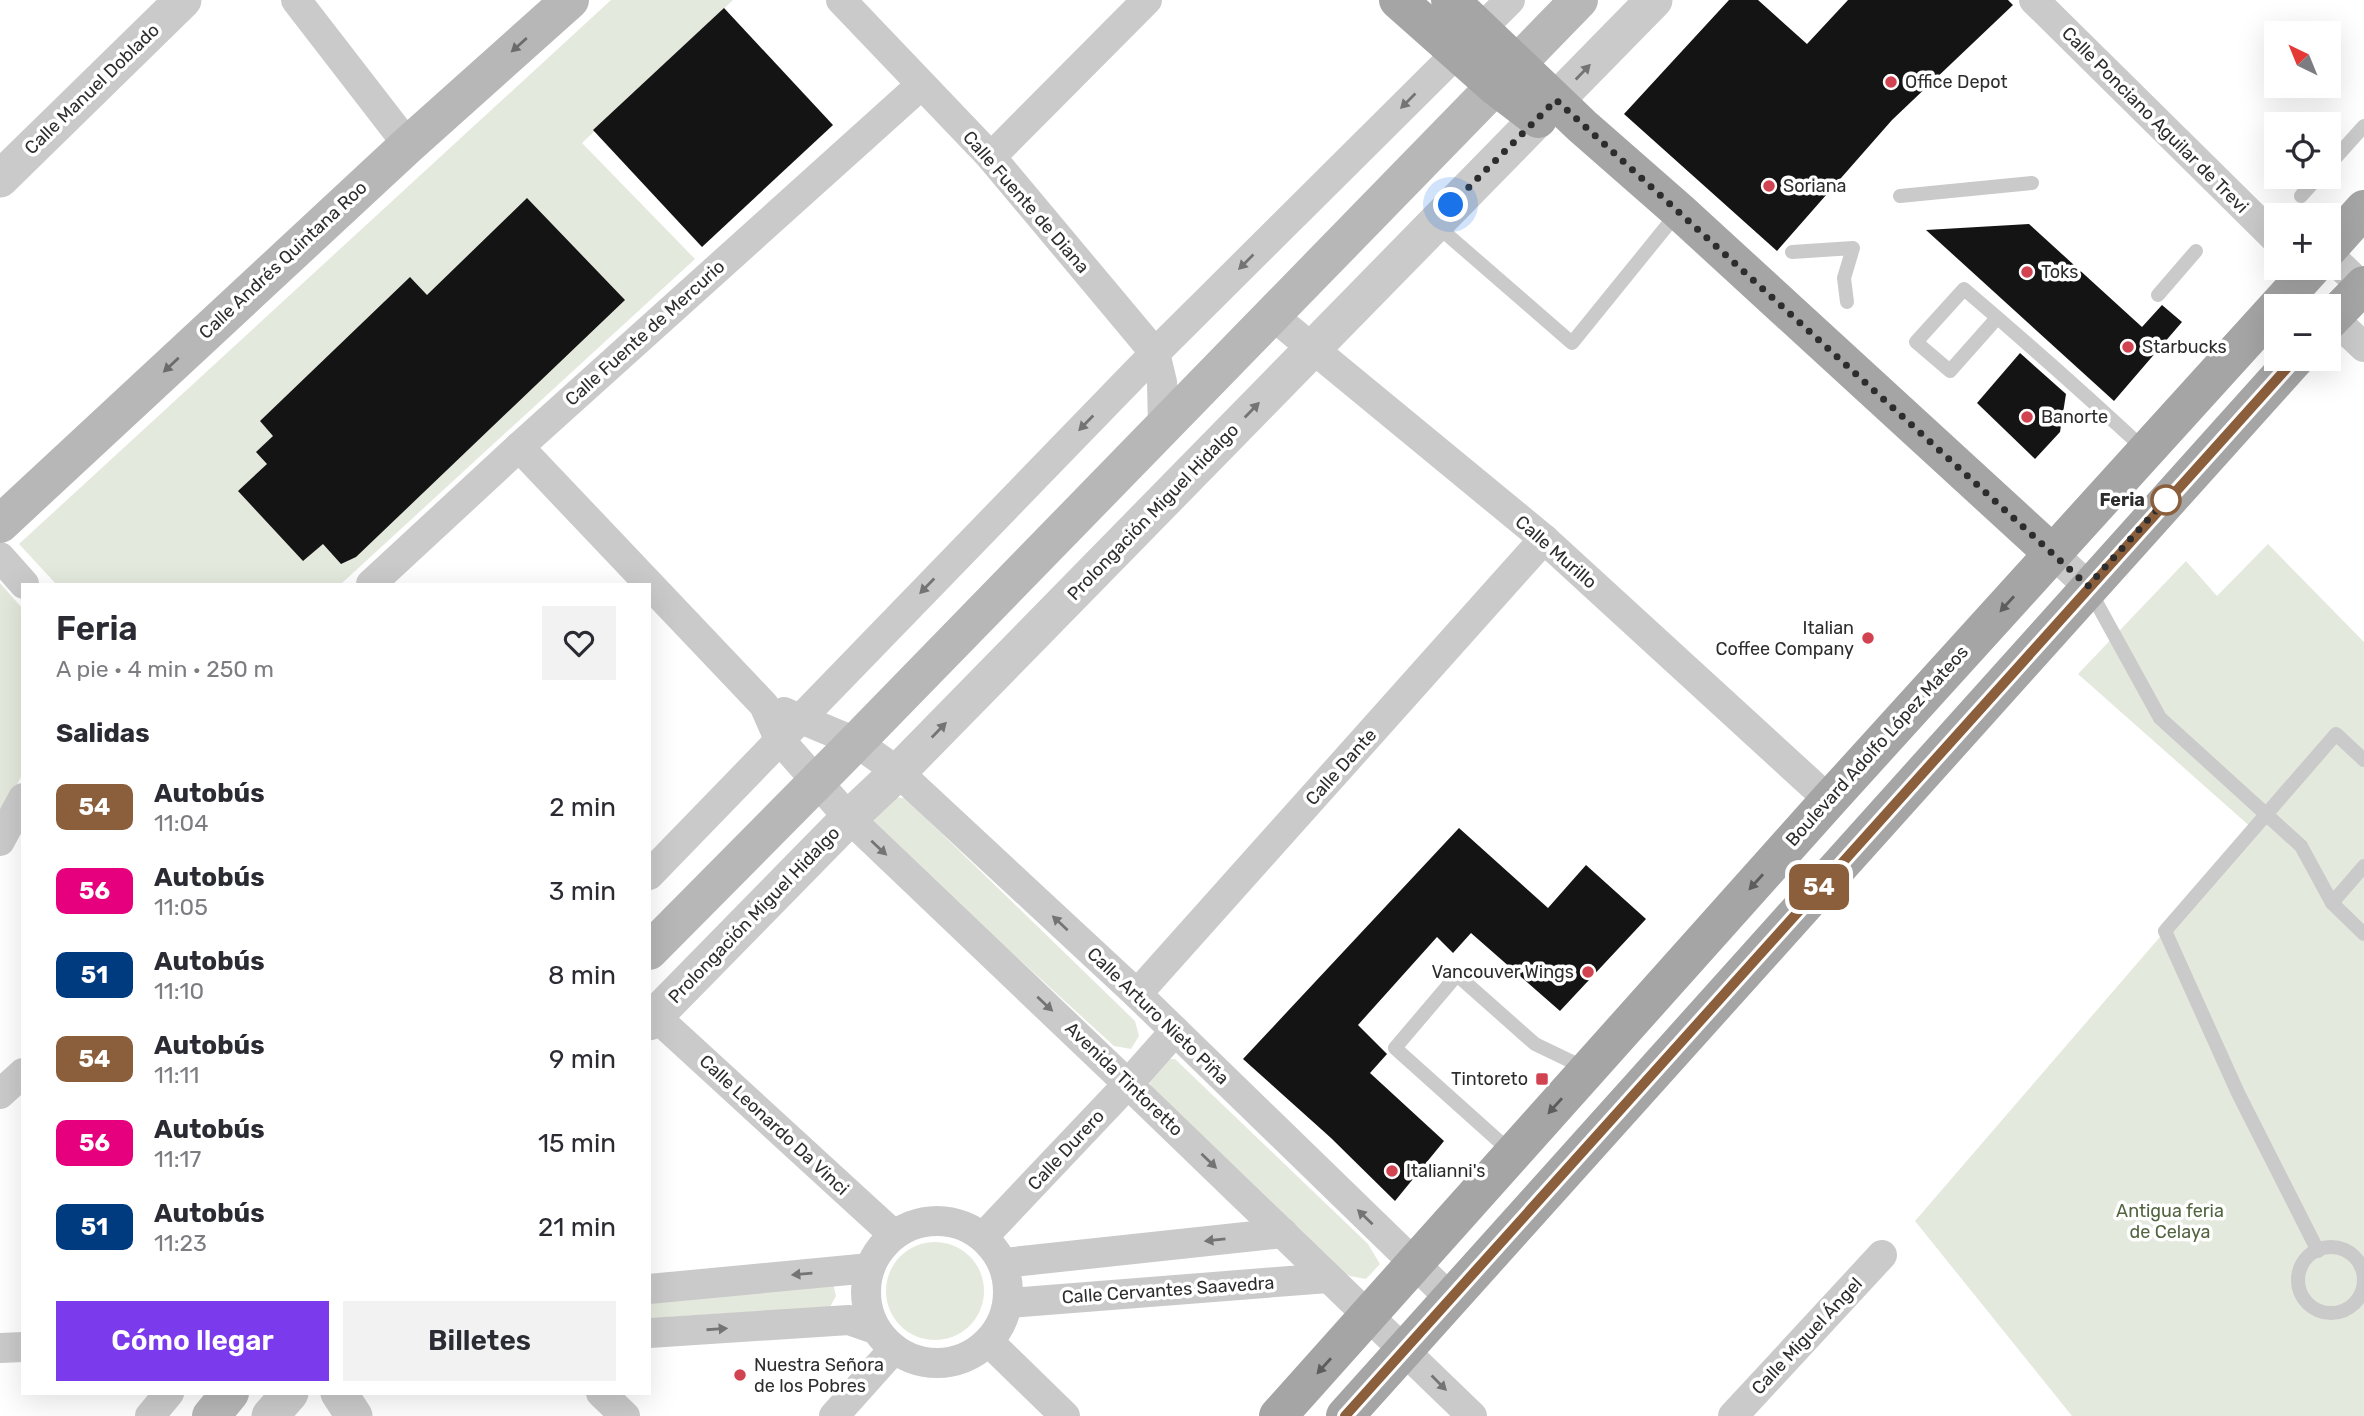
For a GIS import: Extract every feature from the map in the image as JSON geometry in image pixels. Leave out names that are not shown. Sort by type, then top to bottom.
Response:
[{"type":"main road","name":"Calle Andrés Quintana Roo","points":[[0,524],[408,145],[570,0]]},
{"type":"main road","points":[[1398,0],[1468,41],[1547,109],[1679,211],[2052,553]]},
{"type":"main road","points":[[1450,0],[1468,41]]},
{"type":"main road","points":[[651,949],[1579,0]]},
{"type":"main road","points":[[2341,235],[2364,209]]},
{"type":"main road","name":"Boulevard Adolfo López Mateos","points":[[2327,294],[2364,287]]},
{"type":"main road","name":"Boulevard Adolfo López Mateos","points":[[1278,1416],[2146,450],[2264,343]]},
{"type":"main road","points":[[1345,1416],[2088,586],[2284,371]]},
{"type":"main road","points":[[211,1416],[228,1395]]},
{"type":"street","name":"Calle Manuel Doblado","points":[[0,179],[183,0]]},
{"type":"street","points":[[296,0],[408,145]]},
{"type":"street","name":"Calle Fuente de Diana","points":[[841,0],[991,157],[1155,353],[1162,382],[1163,427]]},
{"type":"street","points":[[991,157],[1147,0]]},
{"type":"street","points":[[651,873],[1155,353],[1510,0]]},
{"type":"street","name":"Prolongación Miguel Hidalgo","points":[[652,1019],[849,818],[898,772],[1654,0]]},
{"type":"street","name":"Calle Ponciano Aguilar de Trevi","points":[[2034,0],[2264,227]]},
{"type":"street","name":"Calle Fuente de Mercurio","points":[[372,583],[519,447],[922,85]]},
{"type":"street","points":[[2341,267],[2364,287]]},
{"type":"street","name":"Calle Murillo","points":[[1272,315],[1544,539],[1829,800]]},
{"type":"street","points":[[2341,323],[2364,347]]},
{"type":"street","points":[[519,447],[648,583]]},
{"type":"street","name":"Calle Dante","points":[[1137,994],[1544,539]]},
{"type":"street","points":[[2052,553],[2088,586]]},
{"type":"street","points":[[0,557],[23,583]]},
{"type":"street","points":[[651,586],[764,705],[779,740]]},
{"type":"street","points":[[764,705],[800,717],[856,742]]},
{"type":"street","name":"Avenida Tintoretto","points":[[779,740],[849,818],[1472,1416]]},
{"type":"street","name":"Calle Arturo Nieto Piña","points":[[856,742],[898,772],[1137,994],[1451,1299]]},
{"type":"street","points":[[0,841],[21,802]]},
{"type":"street","name":"Calle Leonardo Da Vinci","points":[[652,1019],[894,1235]]},
{"type":"street","name":"Calle Durero","points":[[983,1237],[1175,1031]]},
{"type":"street","points":[[0,1094],[21,1075]]},
{"type":"street","points":[[651,1333],[849,1320],[916,1361],[942,1364],[966,1358],[989,1342],[1003,1321],[1009,1303],[1008,1278],[1004,1263],[983,1237],[962,1224],[947,1221],[922,1222],[894,1235],[877,1253],[870,1268],[865,1293],[866,1305],[884,1339]]},
{"type":"street","points":[[1004,1263],[1283,1233]]},
{"type":"street","name":"Calle Miguel Ángel","points":[[1733,1416],[1882,1255]]},
{"type":"street","points":[[651,1289],[870,1268]]},
{"type":"street","name":"Calle Cervantes Saavedra","points":[[1009,1303],[1328,1278]]},
{"type":"street","points":[[834,1416],[884,1339]]},
{"type":"street","points":[[989,1342],[1065,1416]]},
{"type":"street","points":[[0,1348],[21,1347]]},
{"type":"street","points":[[150,1416],[167,1395]]},
{"type":"street","points":[[270,1416],[288,1395]]},
{"type":"street","points":[[340,1395],[354,1416]]},
{"type":"street","points":[[603,1395],[625,1416]]},
{"type":"lane","points":[[2341,152],[2364,127]]},
{"type":"lane","points":[[1900,197],[2032,183]]},
{"type":"lane","points":[[2301,196],[2307,189]]},
{"type":"lane","points":[[1434,223],[1572,343],[1679,211]]},
{"type":"lane","points":[[1792,252],[1853,248],[1844,278],[1847,302]]},
{"type":"lane","points":[[2158,295],[2196,251]]},
{"type":"lane","points":[[1997,318],[1950,371],[1916,342],[1964,289],[1997,318],[2146,450]]},
{"type":"lane","points":[[2088,586],[2160,718],[2301,846],[2332,903],[2364,934]]},
{"type":"lane","points":[[2318,1251],[2238,1093],[2165,931],[2336,734],[2364,760]]},
{"type":"lane","points":[[2332,903],[2364,866]]},
{"type":"lane","points":[[1512,1154],[1395,1048],[1457,975],[1535,1044],[1588,1069]]},
{"type":"lane","points":[[2334,1248],[2359,1252],[2364,1278],[2361,1303],[2327,1314],[2307,1304],[2298,1283],[2304,1261],[2318,1251],[2334,1248]]},
{"type":"green space","points":[[611,0],[733,0],[582,143],[695,259],[342,583],[55,583],[19,544]]},
{"type":"green space","name":"Antigua feria de Celaya","points":[[2268,544],[2364,642],[2364,1416],[2072,1416],[1915,1221],[2253,829],[2078,674],[2186,561],[2217,596]]},
{"type":"green space","points":[[0,583],[21,607],[21,777],[0,818]]},
{"type":"green space","points":[[892,797],[905,798],[1135,1021],[1139,1036],[1131,1049],[1114,1046],[874,827],[870,813]]},
{"type":"green space","points":[[1175,1059],[1368,1244],[1380,1264],[1366,1279],[1350,1276],[1331,1266],[1155,1092],[1144,1073],[1157,1060]]},
{"type":"green space","points":[[935,1242],[954,1246],[969,1257],[980,1272],[984,1291],[980,1310],[969,1325],[954,1336],[935,1340],[916,1336],[901,1325],[890,1310],[886,1291],[890,1272],[901,1257],[916,1246]]},
{"type":"green space","points":[[833,1283],[836,1296],[830,1307],[651,1318],[651,1298]]},
{"type":"building","name":"Soriana","points":[[1729,0],[1758,0],[1807,44],[1848,0],[2008,0],[2013,5],[1892,120],[1777,251],[1624,114]]},
{"type":"building","points":[[724,8],[833,125],[702,247],[593,130]]},
{"type":"building","points":[[527,198],[625,300],[356,557],[341,564],[323,544],[303,561],[238,491],[267,464],[256,452],[273,436],[260,421],[410,277],[427,295]]},
{"type":"building","name":"Toks","points":[[2029,224],[2142,327],[2162,305],[2182,322],[2114,401],[1926,230]]},
{"type":"building","name":"Banorte","points":[[2020,353],[2066,394],[2060,432],[2035,459],[1977,403]]},
{"type":"building","points":[[1459,828],[1548,908],[1586,865],[1646,919],[1560,1011],[1471,933],[1453,953],[1437,937],[1358,1025],[1387,1054],[1370,1073],[1444,1141],[1395,1201],[1331,1138],[1243,1059]]},
{"type":"bus line","name":"54","points":[[1345,1416],[2088,586],[2284,371]]},
{"type":"place","name":"Office Depot","points":[[1891,82]]},
{"type":"place","name":"Soriana","points":[[1769,186]]},
{"type":"place","name":"Toks","points":[[2027,272]]},
{"type":"place","name":"Starbucks","points":[[2128,347]]},
{"type":"place","name":"Banorte","points":[[2027,417]]},
{"type":"place","name":"Feria","points":[[2166,500]]},
{"type":"place","name":"Italian Coffee Company","points":[[1868,638]]},
{"type":"place","name":"Vancouver Wings","points":[[1588,972]]},
{"type":"place","name":"Tintoreto","points":[[1542,1079]]},
{"type":"place","name":"Italianni's","points":[[1392,1171]]},
{"type":"place","name":"Nuestra Señora de los Pobres","points":[[740,1375]]},
{"type":"route","points":[[1451,205],[1556,100],[2088,586],[2174,491],[2166,500]]}]
